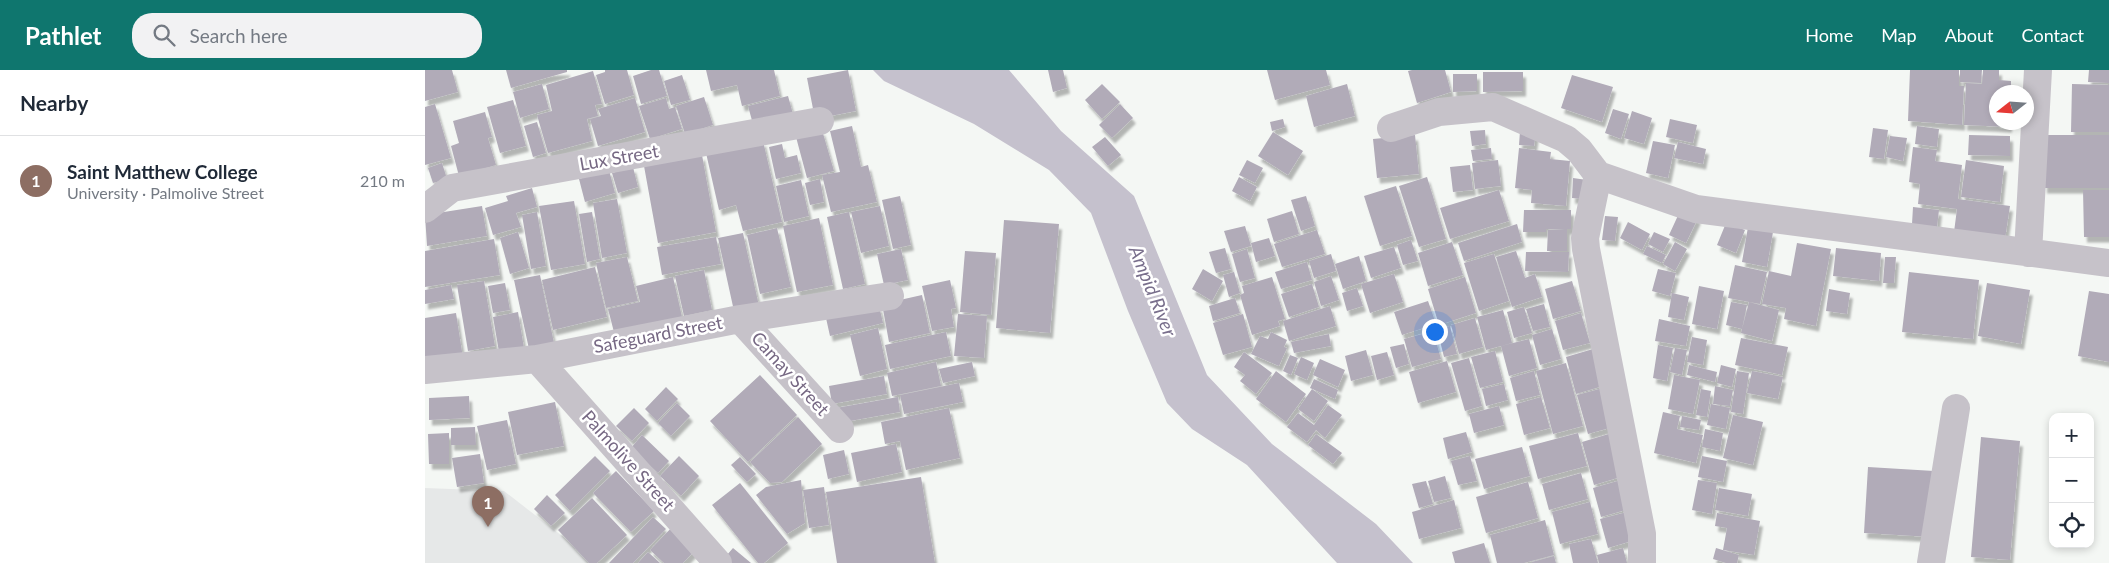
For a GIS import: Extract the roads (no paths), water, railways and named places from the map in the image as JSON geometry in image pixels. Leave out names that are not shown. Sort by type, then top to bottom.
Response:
[{"type":"street","points":[[2028,254],[2038,70]]},
{"type":"street","points":[[1391,128],[1439,112],[1493,106],[1567,138],[1598,175],[1696,209],[2028,254],[2109,263]]},
{"type":"street","name":"Lux Street","points":[[425,209],[453,188],[820,121]]},
{"type":"street","points":[[1598,175],[1585,238],[1586,249],[1642,534],[1643,563]]},
{"type":"street","name":"Safeguard Street","points":[[425,370],[537,359],[740,319],[890,296]]},
{"type":"street","name":"Camay Street","points":[[740,319],[840,429]]},
{"type":"street","name":"Palmolive Street","points":[[537,359],[718,562]]},
{"type":"street","points":[[1931,563],[1956,408]]},
{"type":"water","name":"Ampid River","points":[[873,70],[1009,70],[1061,131],[1134,196],[1207,375],[1272,444],[1376,524],[1413,563],[1337,563],[1247,465],[1192,429],[1167,403],[1128,311],[1091,213],[1049,170],[974,124],[884,81]]},
{"type":"place","name":"Saint Matthew College","points":[[488,527]]}]
